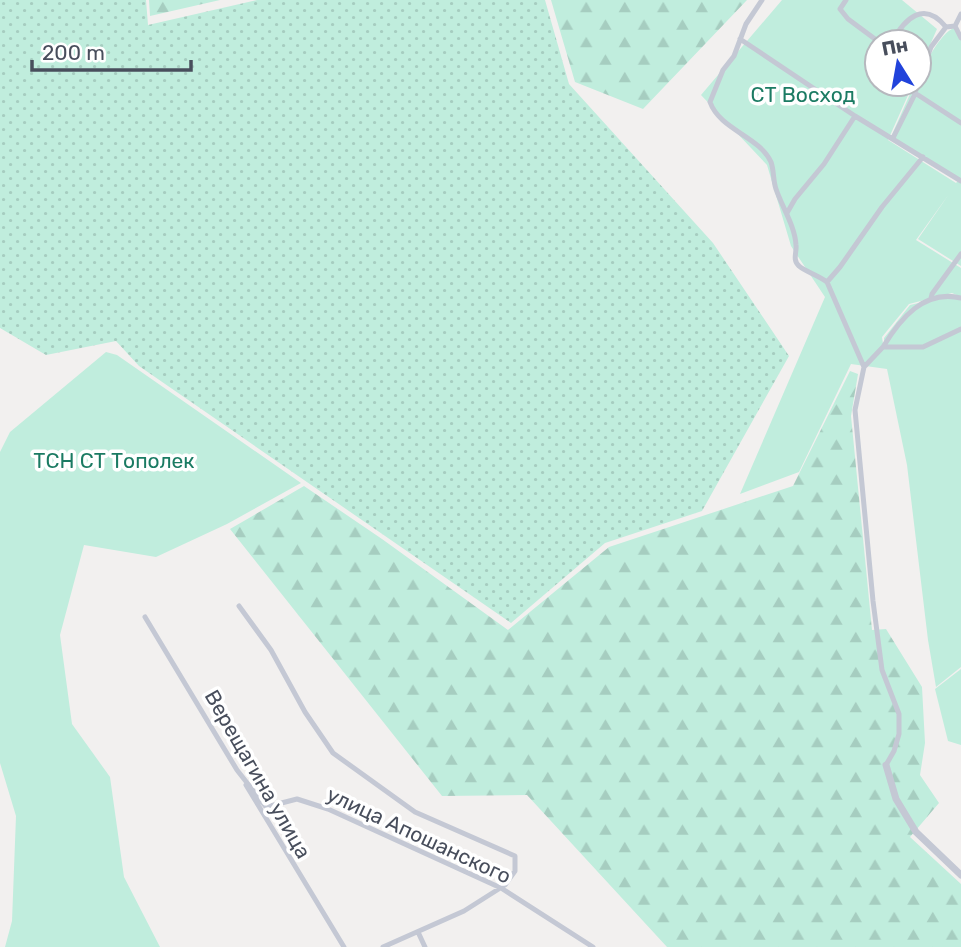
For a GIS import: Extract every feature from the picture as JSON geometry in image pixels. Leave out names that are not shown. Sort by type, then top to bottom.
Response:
[{"type":"street","points":[[762,0],[746,24],[710,102],[713,110],[735,131],[756,145],[772,163],[776,189],[787,213],[796,244],[795,258],[799,266],[827,282],[864,367]]},
{"type":"street","points":[[846,0],[840,9],[863,30]]},
{"type":"street","points":[[901,28],[916,13],[930,13],[946,27]]},
{"type":"street","points":[[955,26],[961,14]]},
{"type":"street","points":[[933,44],[946,27],[955,26]]},
{"type":"street","points":[[955,26],[961,38]]},
{"type":"street","points":[[740,39],[855,116],[961,181]]},
{"type":"street","points":[[892,138],[912,98]]},
{"type":"street","points":[[923,98],[961,123]]},
{"type":"street","points":[[787,213],[794,198],[824,164],[855,116]]},
{"type":"street","points":[[827,282],[923,157]]},
{"type":"street","points":[[931,298],[961,254]]},
{"type":"street","points":[[961,298],[931,298],[910,312],[864,367],[855,410],[882,670],[899,714],[900,734],[886,765],[896,799],[916,832],[961,875]]},
{"type":"street","points":[[883,347],[923,347],[961,329]]},
{"type":"street","points":[[239,606],[271,650],[304,712],[333,753],[415,812],[515,856],[515,871],[500,888],[464,911],[383,947]]},
{"type":"street","name":"Верещагина улица","points":[[145,617],[344,947]]},
{"type":"street","name":"улица Апошанского","points":[[237,769],[266,807],[297,799],[313,803],[500,888],[593,947]]},
{"type":"street","points":[[418,932],[425,947]]},
{"type":"green space","points":[[0,0],[146,0],[148,25],[257,0],[545,0],[569,84],[713,243],[789,356],[702,511],[605,543],[511,623],[139,366],[116,341],[46,355],[0,328]]},
{"type":"green space","points":[[149,0],[220,0],[150,16]]},
{"type":"green space","points":[[551,0],[747,0],[643,109],[575,82]]},
{"type":"green space","name":"СТ Восход","points":[[782,0],[902,0],[937,29],[933,38],[933,28],[863,28],[863,98],[907,98],[888,140],[956,183],[958,181],[890,139],[908,98],[933,98],[933,51],[937,44],[954,28],[961,35],[961,266],[918,239],[949,194],[916,240],[961,268],[961,297],[952,293],[909,304],[882,337],[884,351],[884,338],[910,305],[952,295],[961,298],[961,667],[936,687],[907,465],[887,369],[851,364],[799,472],[740,494],[825,297],[791,246],[767,165],[701,95]]},
{"type":"green space","name":"ТСН СТ Тополек","points":[[106,352],[117,355],[301,483],[227,524],[156,557],[84,545],[60,635],[72,724],[110,777],[124,877],[160,947],[5,947],[12,921],[16,816],[0,763],[0,452],[10,432]]},
{"type":"green space","points":[[850,371],[858,374],[851,416],[872,630],[886,629],[922,687],[925,743],[920,775],[939,803],[910,837],[961,884],[961,947],[667,947],[527,795],[442,796],[230,529],[304,486],[508,630],[609,547],[793,486]]},
{"type":"green space","points":[[961,669],[961,745],[948,741],[935,689]]}]
